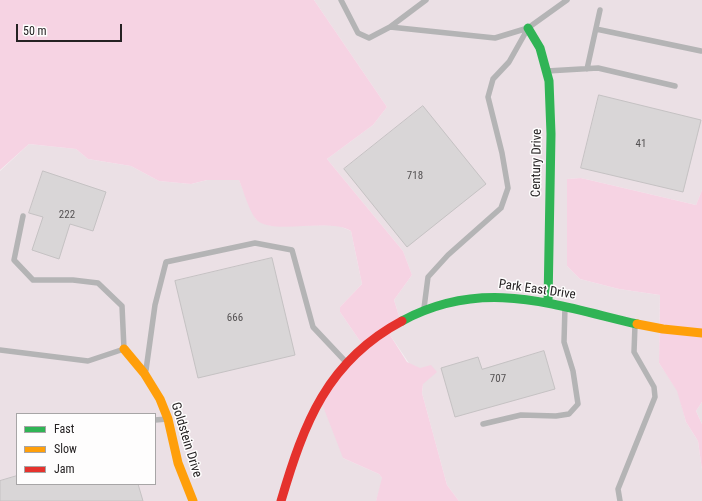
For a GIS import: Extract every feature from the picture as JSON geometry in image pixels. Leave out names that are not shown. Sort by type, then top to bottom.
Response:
[{"type":"street","name":"Century Drive","points":[[528,28],[540,48],[549,81],[551,134],[548,303]]},
{"type":"street","name":"Park East Drive","points":[[281,501],[292,464],[315,408],[330,383],[347,363],[366,345],[387,330],[424,310],[456,299],[474,297],[511,298],[548,303],[636,322],[702,333]]},
{"type":"street","name":"Goldstein Drive","points":[[124,349],[146,373],[168,419],[182,475],[193,501]]},
{"type":"lane","points":[[341,0],[358,33],[369,38],[390,27],[426,0]]},
{"type":"lane","points":[[390,27],[495,38],[528,28],[567,0]]},
{"type":"lane","points":[[587,69],[600,10]]},
{"type":"lane","points":[[424,310],[428,277],[448,255],[501,208],[504,200],[508,188],[502,153],[488,97],[493,79],[509,62],[528,28]]},
{"type":"lane","points":[[596,29],[702,51]]},
{"type":"lane","points":[[547,72],[598,68],[675,86]]},
{"type":"lane","points":[[0,350],[88,361],[124,349],[122,306],[98,283],[73,280],[33,280],[14,260],[23,216]]},
{"type":"lane","points":[[146,373],[155,305],[166,262],[255,243],[292,250],[313,327],[347,363]]},
{"type":"lane","points":[[483,424],[521,415],[556,416],[569,414],[578,404],[573,371],[564,342],[565,307]]},
{"type":"lane","points":[[620,501],[618,489],[655,397],[654,387],[634,352],[636,322]]},
{"type":"lane","points":[[156,420],[168,419]]},
{"type":"shaded area","points":[[0,0],[314,0],[387,107],[373,125],[327,159],[403,251],[412,275],[394,300],[400,319],[390,335],[407,362],[420,368],[431,365],[437,372],[423,384],[422,393],[447,485],[459,501],[376,501],[382,478],[379,474],[343,458],[319,396],[362,344],[340,312],[340,307],[362,284],[351,231],[341,227],[285,227],[262,223],[255,218],[248,205],[239,180],[207,180],[191,184],[159,181],[131,166],[88,159],[76,149],[29,144],[0,170]]},
{"type":"shaded area","points":[[314,0],[702,0],[702,190],[696,205],[581,178],[567,179],[567,266],[580,279],[619,289],[660,295],[659,363],[678,391],[686,422],[698,441],[702,470],[702,501],[459,501],[447,485],[422,393],[423,384],[390,335],[400,319],[394,300],[412,275],[403,251],[327,159],[373,125],[387,107]]},
{"type":"shaded area","points":[[29,144],[76,149],[88,159],[131,166],[159,181],[191,184],[207,180],[239,180],[256,219],[271,226],[337,225],[351,231],[362,284],[340,307],[340,312],[362,344],[343,458],[379,474],[383,479],[376,501],[0,501],[0,171]]},
{"type":"shaded area","points":[[581,178],[696,205],[702,190],[702,402],[696,411],[702,424],[702,470],[698,441],[686,422],[677,391],[659,363],[660,295],[619,289],[580,279],[567,266],[567,179]]},
{"type":"shaded area","points":[[702,402],[702,424],[696,411]]},
{"type":"building","points":[[599,95],[701,120],[683,192],[581,168]]},
{"type":"building","points":[[423,106],[486,184],[407,247],[344,169]]},
{"type":"building","points":[[43,171],[106,192],[93,231],[70,224],[59,259],[32,250],[43,217],[29,213]]},
{"type":"building","points":[[272,258],[295,355],[198,378],[175,281]]},
{"type":"building","points":[[544,351],[555,389],[455,417],[441,368],[478,357],[482,369]]},
{"type":"building","points":[[16,476],[16,485],[138,485],[143,501],[0,501],[0,481]]},
{"type":"traffic: fast","points":[[528,28],[540,48],[549,81],[551,134],[548,303]]},
{"type":"traffic: fast","points":[[402,321],[432,308],[461,300],[490,298],[519,299],[548,303],[637,324]]},
{"type":"traffic: slow","points":[[637,324],[663,329],[702,333]]},
{"type":"traffic: slow","points":[[124,349],[144,373],[160,399],[168,419],[178,463],[193,501]]},
{"type":"traffic: jam","points":[[281,501],[299,446],[322,397],[337,375],[355,355],[376,337],[402,321]]}]
